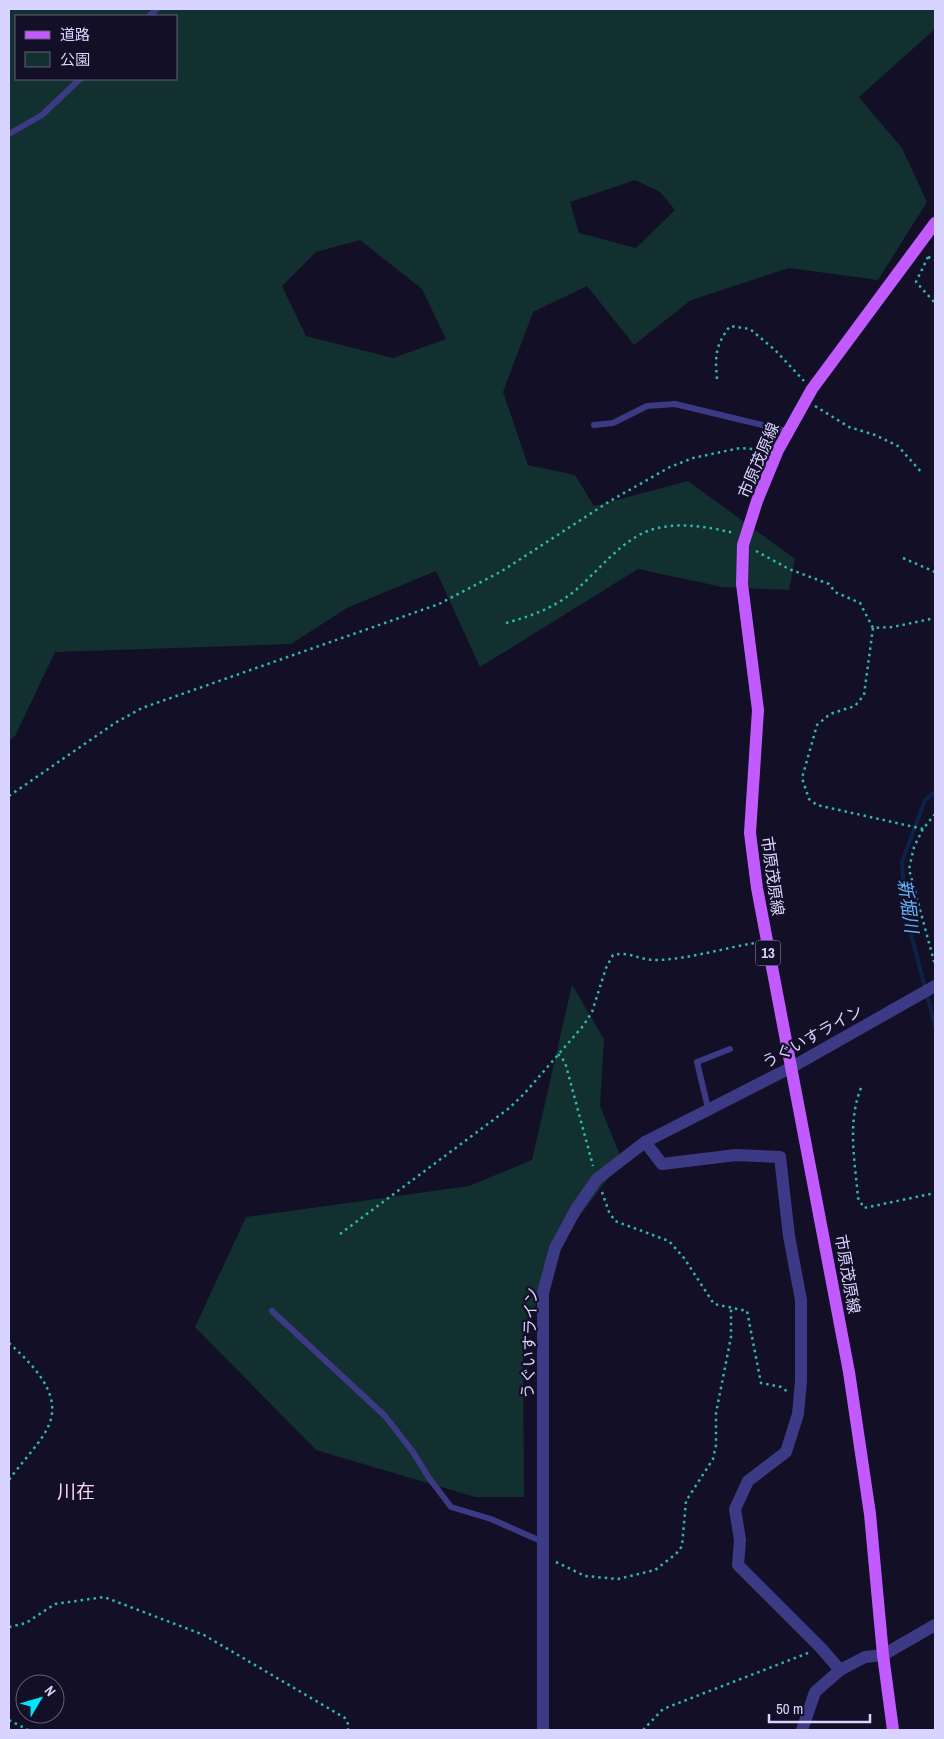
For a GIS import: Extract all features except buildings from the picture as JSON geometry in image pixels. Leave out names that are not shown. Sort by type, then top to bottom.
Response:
[{"type":"main road","name":"市原茂原線","points":[[893,1730],[883,1655],[870,1514],[849,1372],[792,1067],[766,941],[750,833],[758,710],[742,584],[744,540],[787,431],[812,389],[935,223]]},
{"type":"street","name":"うぐいすライン","points":[[543,1730],[543,1294],[555,1248],[576,1209],[597,1179],[645,1142],[708,1108],[792,1067],[935,986]]},
{"type":"street","points":[[645,1142],[662,1164],[736,1155],[780,1157],[789,1236],[801,1300],[800,1399],[798,1414],[786,1452],[748,1481],[735,1509],[740,1540],[738,1565],[821,1648],[840,1670]]},
{"type":"street","points":[[802,1730],[815,1692],[840,1670],[865,1657],[883,1655],[935,1625]]},
{"type":"lane","points":[[9,134],[42,115],[79,80]]},
{"type":"lane","points":[[594,425],[613,422],[647,406],[675,404],[787,431]]},
{"type":"lane","points":[[708,1108],[697,1062],[730,1049]]},
{"type":"lane","points":[[272,1311],[385,1416],[413,1452],[429,1478],[451,1507],[491,1519],[543,1542]]},
{"type":"path","points":[[935,260],[928,257],[916,282],[935,303]]},
{"type":"path","points":[[717,379],[715,356],[721,338],[730,326],[750,329],[775,350],[812,389]]},
{"type":"path","points":[[805,400],[849,427],[875,435],[898,446],[922,473]]},
{"type":"path","points":[[9,796],[115,723],[142,708],[439,604],[502,571],[610,501],[670,467],[693,458],[740,448],[778,450]]},
{"type":"path","points":[[506,623],[538,615],[576,589],[601,565],[641,534],[667,526],[708,527],[744,540],[789,569],[829,584],[835,592],[860,603],[874,628],[864,696],[855,706],[830,714],[817,725],[802,778],[809,799],[818,804],[923,829]]},
{"type":"path","points":[[903,558],[935,572]]},
{"type":"path","points":[[874,628],[894,628],[935,618]]},
{"type":"path","points":[[935,814],[923,829],[914,847],[909,869],[935,965]]},
{"type":"path","points":[[340,1234],[508,1109],[583,1026],[592,1012],[606,968],[613,955],[625,952],[638,958],[658,960],[766,941]]},
{"type":"path","points":[[558,1054],[565,1062],[597,1179],[609,1212],[615,1221],[669,1241],[684,1258],[714,1304],[746,1311],[761,1383],[781,1387],[800,1399]]},
{"type":"path","points":[[861,1088],[854,1105],[852,1123],[858,1198],[864,1208],[935,1193]]},
{"type":"path","points":[[543,1555],[585,1576],[618,1579],[655,1570],[676,1554],[682,1546],[686,1500],[713,1458],[716,1445],[716,1413],[731,1337],[731,1307]]},
{"type":"path","points":[[9,1343],[42,1379],[50,1394],[52,1410],[48,1427],[9,1480]]},
{"type":"path","points":[[9,1627],[26,1624],[55,1604],[104,1597],[204,1636],[345,1718],[349,1726],[348,1730]]},
{"type":"path","points":[[643,1730],[663,1709],[821,1648]]},
{"type":"path","points":[[9,1720],[28,1730]]},
{"type":"green space","points":[[9,9],[935,9],[935,29],[859,97],[902,148],[927,202],[878,280],[789,268],[691,300],[634,345],[587,286],[533,312],[503,392],[528,465],[575,475],[594,506],[688,481],[795,559],[789,590],[722,587],[638,569],[480,667],[436,571],[347,608],[291,644],[55,652],[15,736],[9,741]],"holes":[[[635,180],[660,192],[675,210],[636,248],[579,233],[570,202]],[[360,240],[422,289],[446,339],[393,358],[306,336],[282,286],[316,252]]]},
{"type":"green space","points":[[572,985],[604,1039],[600,1106],[622,1160],[555,1248],[523,1342],[524,1497],[475,1497],[316,1450],[195,1327],[246,1217],[469,1186],[532,1160]]},
{"type":"waterway","name":"新堀川","points":[[935,792],[925,800],[902,862],[905,911],[935,1026]]},
{"type":"district","name":"川在","points":[[76,1491]]}]
